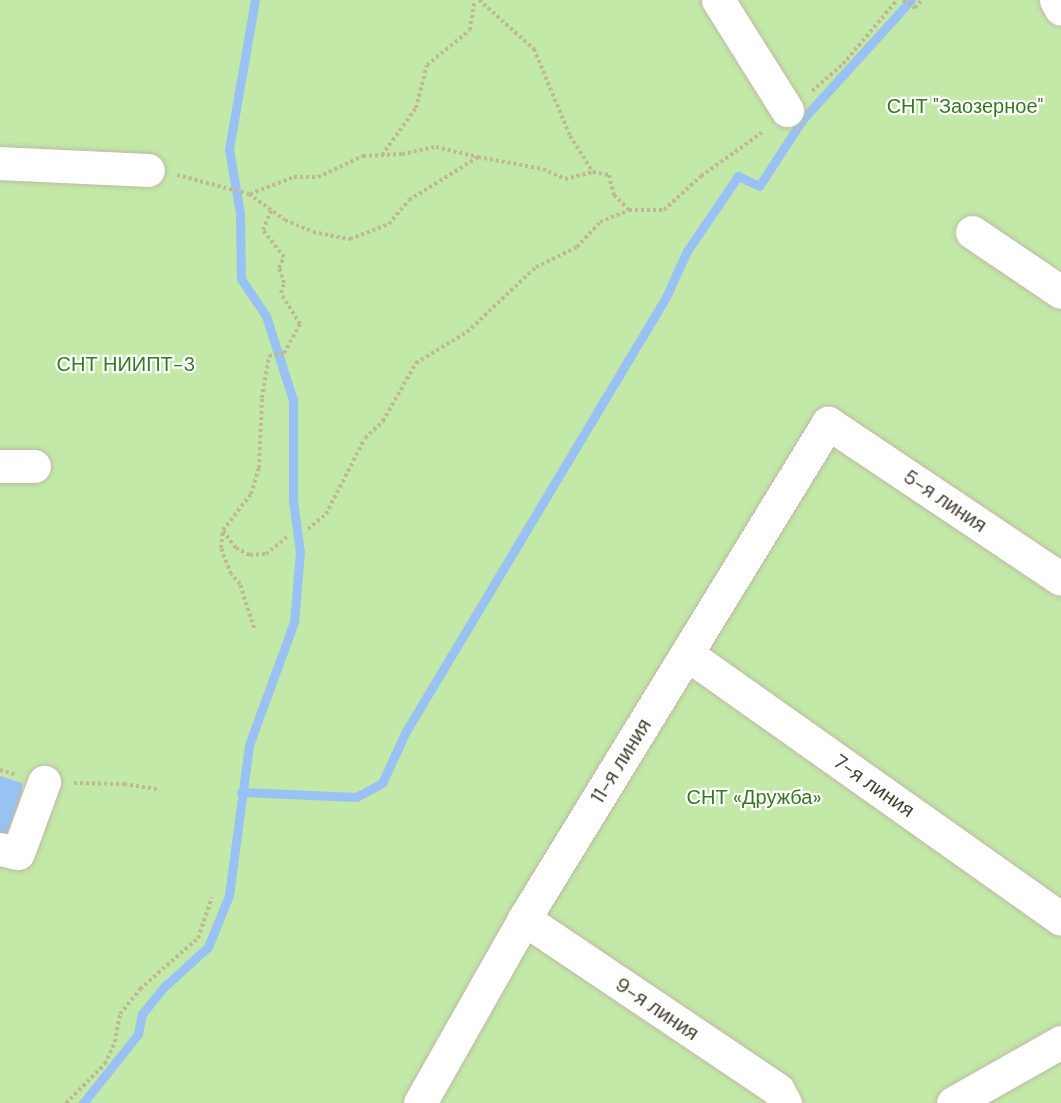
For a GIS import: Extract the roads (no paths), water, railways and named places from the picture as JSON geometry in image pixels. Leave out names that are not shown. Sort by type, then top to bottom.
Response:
[{"type":"street","points":[[718,0],[795,104]]},
{"type":"street","points":[[1056,0],[1061,9]]},
{"type":"street","points":[[0,163],[148,170]]},
{"type":"street","points":[[972,232],[1061,292]]},
{"type":"street","name":"5-я линия","points":[[828,423],[1061,579]]},
{"type":"street","name":"11-я линия","points":[[420,1103],[524,919],[828,423]]},
{"type":"street","points":[[0,466],[34,466]]},
{"type":"street","name":"7-я линия","points":[[687,654],[1061,919]]},
{"type":"street","points":[[0,849],[18,854],[44,782]]},
{"type":"street","name":"9-я линия","points":[[524,919],[778,1090],[785,1103]]},
{"type":"street","points":[[953,1103],[1061,1042]]},
{"type":"water","points":[[0,776],[22,783],[22,791],[6,836],[0,836]]},
{"type":"waterway","points":[[83,1103],[138,1034],[142,1014],[165,986],[208,947],[229,895],[249,745],[294,622],[300,552],[293,501],[293,400],[266,316],[241,279],[240,213],[229,149],[255,0]]},
{"type":"waterway","points":[[241,792],[356,797],[382,783],[405,733],[666,297],[687,251],[738,176],[759,186],[803,119],[911,0]]},
{"type":"park label","name":"СНТ \"Заозерное\"","points":[[965,106]]},
{"type":"park label","name":"СНТ НИИПТ-3","points":[[126,364]]},
{"type":"park label","name":"СНТ «Дружба»","points":[[754,797]]}]
